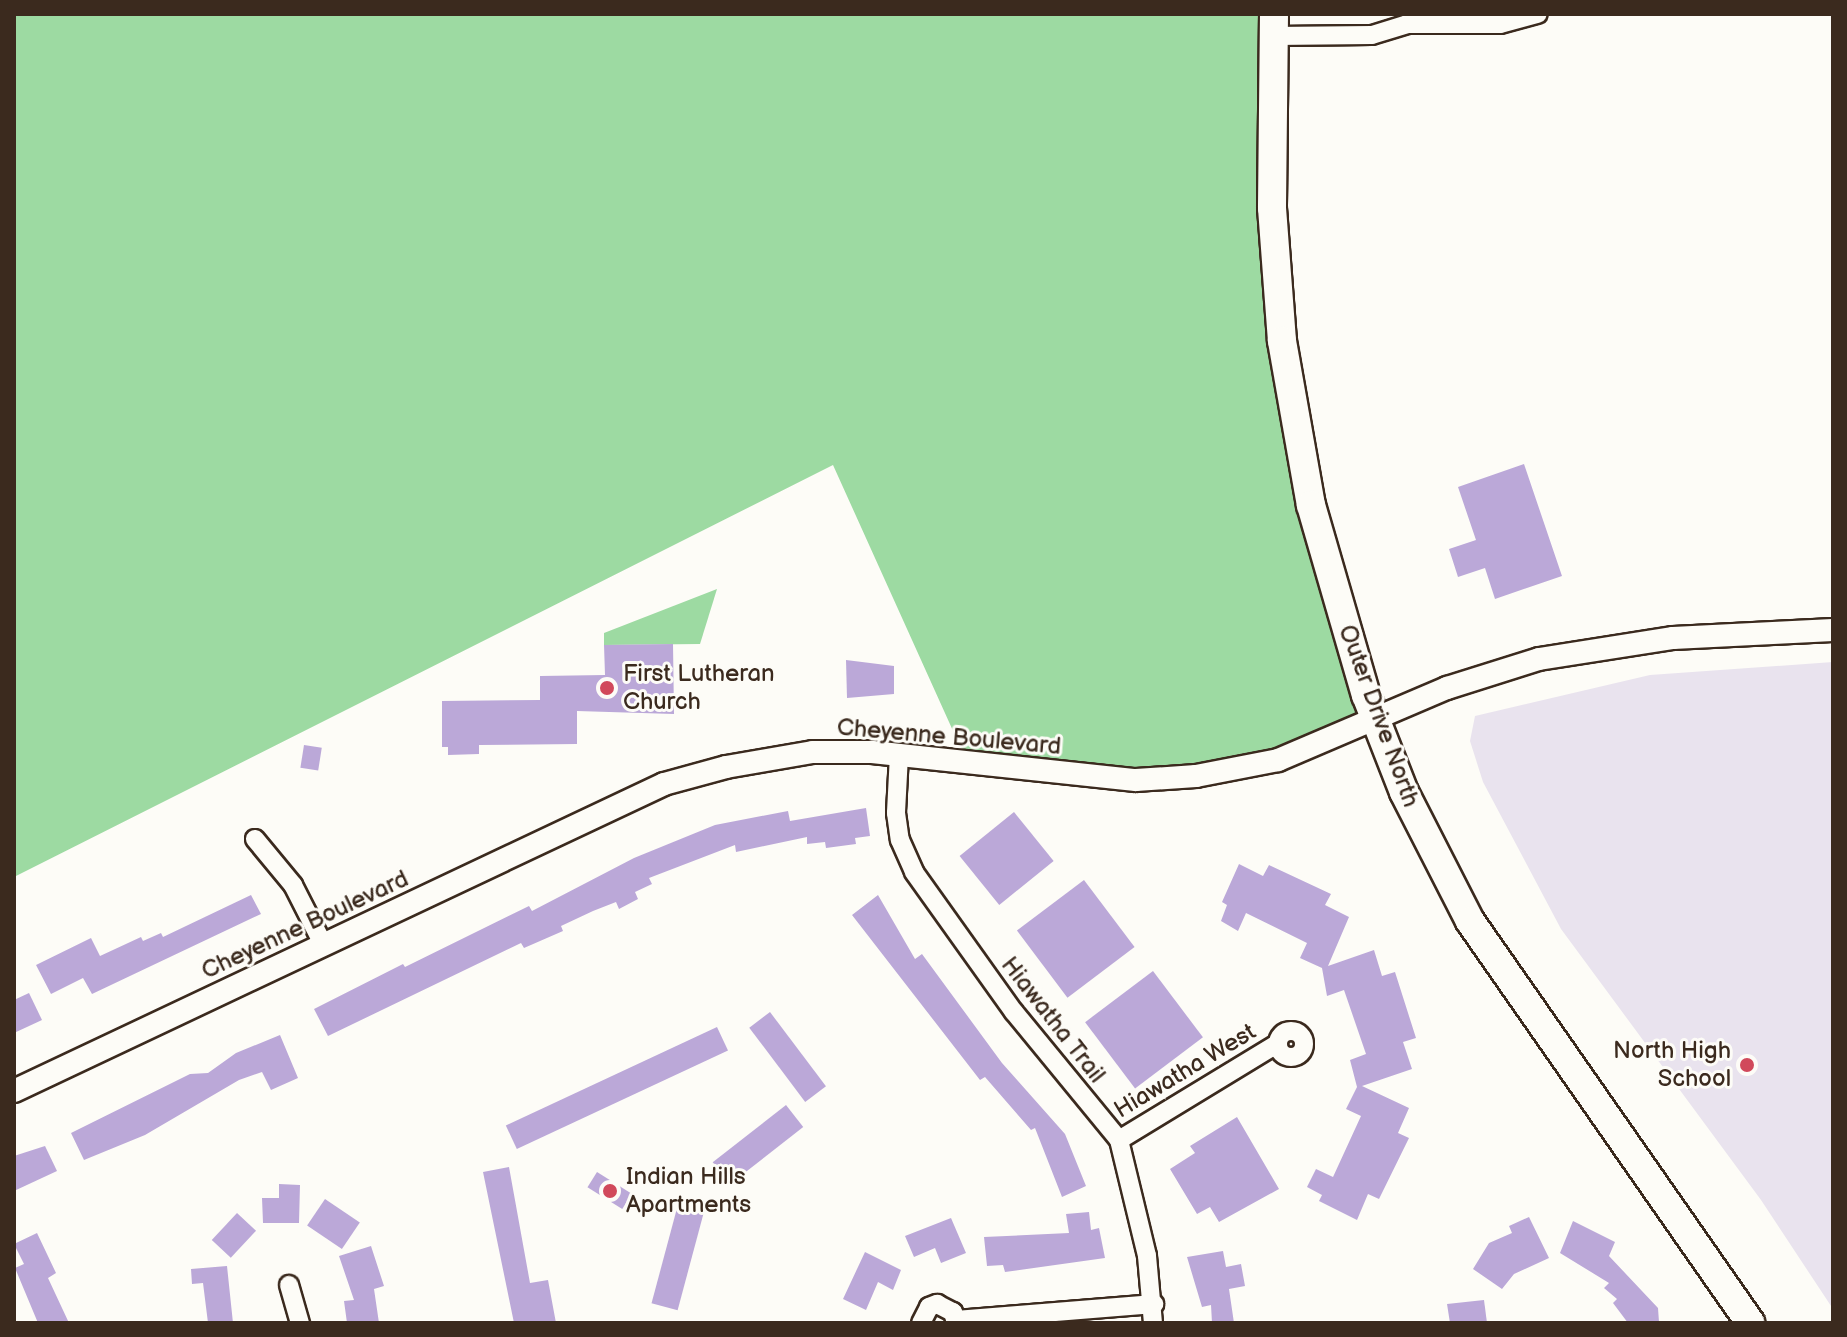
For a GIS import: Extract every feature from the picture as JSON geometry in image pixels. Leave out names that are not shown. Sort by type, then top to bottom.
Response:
[{"type":"main road","name":"Outer Drive North","points":[[1274,25],[1272,208],[1282,341],[1311,505],[1378,722],[1408,801],[1470,921],[1750,1323]]},
{"type":"street","points":[[1386,14],[1407,24]]},
{"type":"street","points":[[1274,25],[1372,35],[1407,24],[1500,24],[1538,14]]},
{"type":"street","name":"Cheyenne Boulevard","points":[[14,1091],[664,784],[813,752],[899,755],[1136,780],[1196,776],[1278,760],[1378,722],[1447,688],[1539,659],[1673,638],[1833,630]]},
{"type":"street","name":"Hiawatha Trail","points":[[899,755],[900,840],[914,872],[1014,1012],[1119,1140],[1154,1314]]},
{"type":"street","points":[[255,839],[293,885],[323,944]]},
{"type":"street","name":"Hiawatha West","points":[[1119,1140],[1277,1044]]},
{"type":"street","points":[[289,1285],[300,1323]]},
{"type":"street","points":[[921,1323],[929,1307],[937,1304],[946,1306],[956,1322],[1154,1314]]},
{"type":"shaded area","name":"North High School","points":[[1833,662],[1833,1309],[1761,1200],[1561,929],[1483,782],[1470,741],[1475,716],[1650,675]]},
{"type":"green space","points":[[14,14],[1271,14],[1274,288],[1370,718],[1277,751],[1208,765],[1126,771],[963,753],[833,465],[14,877]]},
{"type":"green space","points":[[717,589],[700,644],[604,645],[604,633]]},
{"type":"building","points":[[1524,464],[1562,576],[1495,599],[1485,568],[1458,577],[1449,549],[1476,540],[1458,487]]},
{"type":"building","name":"First Lutheran Church","points":[[673,644],[674,714],[577,711],[577,744],[479,745],[479,754],[448,755],[448,747],[442,747],[442,701],[540,700],[540,676],[605,675],[604,645]]},
{"type":"building","points":[[846,660],[894,666],[894,694],[847,698]]},
{"type":"building","points":[[304,745],[322,748],[318,771],[300,768]]},
{"type":"building","points":[[866,808],[870,836],[855,838],[856,844],[826,848],[825,842],[807,844],[807,837],[736,852],[735,845],[649,878],[652,884],[635,892],[638,899],[619,909],[616,902],[593,911],[561,926],[563,931],[524,948],[521,943],[328,1036],[314,1009],[529,906],[532,911],[634,858],[715,825],[788,811],[790,821]]},
{"type":"building","points":[[1014,812],[1054,861],[999,905],[960,856]]},
{"type":"building","points":[[1239,864],[1263,876],[1269,865],[1331,894],[1325,905],[1349,917],[1328,966],[1374,950],[1382,976],[1395,972],[1416,1038],[1403,1042],[1412,1069],[1362,1086],[1409,1108],[1398,1133],[1409,1138],[1379,1199],[1368,1194],[1357,1220],[1319,1201],[1322,1195],[1307,1187],[1316,1169],[1333,1177],[1361,1116],[1346,1109],[1357,1087],[1350,1060],[1366,1054],[1344,990],[1327,996],[1322,968],[1300,958],[1307,943],[1246,913],[1238,931],[1221,921],[1227,905],[1222,902]]},
{"type":"building","points":[[1084,880],[1135,947],[1067,998],[1017,931]]},
{"type":"building","points":[[251,895],[261,914],[92,994],[83,978],[51,994],[36,965],[91,938],[100,956],[141,937],[143,941],[161,933],[163,937]]},
{"type":"building","points":[[878,895],[915,959],[922,954],[1002,1063],[1065,1134],[1086,1186],[1062,1197],[1035,1128],[1031,1130],[985,1077],[980,1080],[852,915]]},
{"type":"building","points":[[1153,971],[1203,1037],[1135,1088],[1085,1022]]},
{"type":"building","points":[[29,993],[42,1020],[14,1033],[14,1000]]},
{"type":"building","points":[[770,1012],[826,1086],[805,1102],[749,1028]]},
{"type":"building","points":[[717,1027],[728,1051],[517,1149],[506,1125]]},
{"type":"building","points":[[280,1035],[298,1078],[271,1090],[262,1072],[239,1080],[145,1135],[84,1160],[71,1133],[190,1074],[208,1073],[236,1053]]},
{"type":"building","points":[[786,1105],[803,1127],[730,1184],[713,1162]]},
{"type":"building","points":[[1237,1117],[1279,1189],[1219,1222],[1210,1207],[1197,1214],[1170,1169],[1195,1153],[1190,1146]]},
{"type":"building","points":[[45,1146],[57,1171],[14,1191],[14,1156]]},
{"type":"building","points":[[509,1167],[530,1283],[548,1280],[556,1323],[514,1323],[483,1172]]},
{"type":"building","name":"Indian Hills Apartments","points":[[597,1172],[632,1194],[622,1209],[587,1187]]},
{"type":"building","points":[[279,1184],[300,1185],[299,1223],[263,1223],[262,1198],[279,1198]]},
{"type":"building","points":[[680,1197],[706,1204],[678,1310],[652,1303]]},
{"type":"building","points":[[325,1199],[360,1222],[342,1249],[307,1226]]},
{"type":"building","points":[[1089,1212],[1091,1230],[1099,1228],[1105,1258],[1005,1272],[1003,1265],[987,1266],[984,1237],[1069,1233],[1066,1214]]},
{"type":"building","points":[[237,1213],[256,1231],[231,1258],[212,1240]]},
{"type":"building","points":[[1529,1217],[1549,1258],[1514,1274],[1502,1289],[1473,1269],[1489,1243],[1512,1233],[1509,1226]]},
{"type":"building","points":[[951,1218],[966,1253],[941,1263],[935,1248],[914,1257],[905,1236]]},
{"type":"building","points":[[1573,1221],[1615,1242],[1609,1256],[1658,1308],[1659,1322],[1628,1323],[1613,1303],[1617,1299],[1604,1288],[1609,1283],[1560,1253]]},
{"type":"building","points":[[37,1233],[56,1273],[48,1278],[69,1323],[38,1323],[15,1268],[24,1264],[14,1244]]},
{"type":"building","points":[[371,1246],[384,1286],[374,1289],[379,1323],[347,1323],[344,1301],[354,1300],[339,1256]]},
{"type":"building","points":[[1223,1251],[1226,1267],[1241,1264],[1245,1286],[1229,1289],[1234,1323],[1212,1323],[1211,1305],[1202,1307],[1187,1257]]},
{"type":"building","points":[[865,1252],[901,1270],[893,1290],[878,1282],[866,1310],[843,1299]]},
{"type":"building","points":[[227,1266],[233,1323],[208,1323],[203,1283],[192,1284],[191,1269]]},
{"type":"building","points":[[1484,1300],[1487,1323],[1450,1323],[1447,1304]]},
{"type":"place","name":"First Lutheran Church","points":[[607,688]]},
{"type":"place","name":"North High School","points":[[1747,1065]]},
{"type":"place","name":"Indian Hills Apartments","points":[[610,1191]]}]
